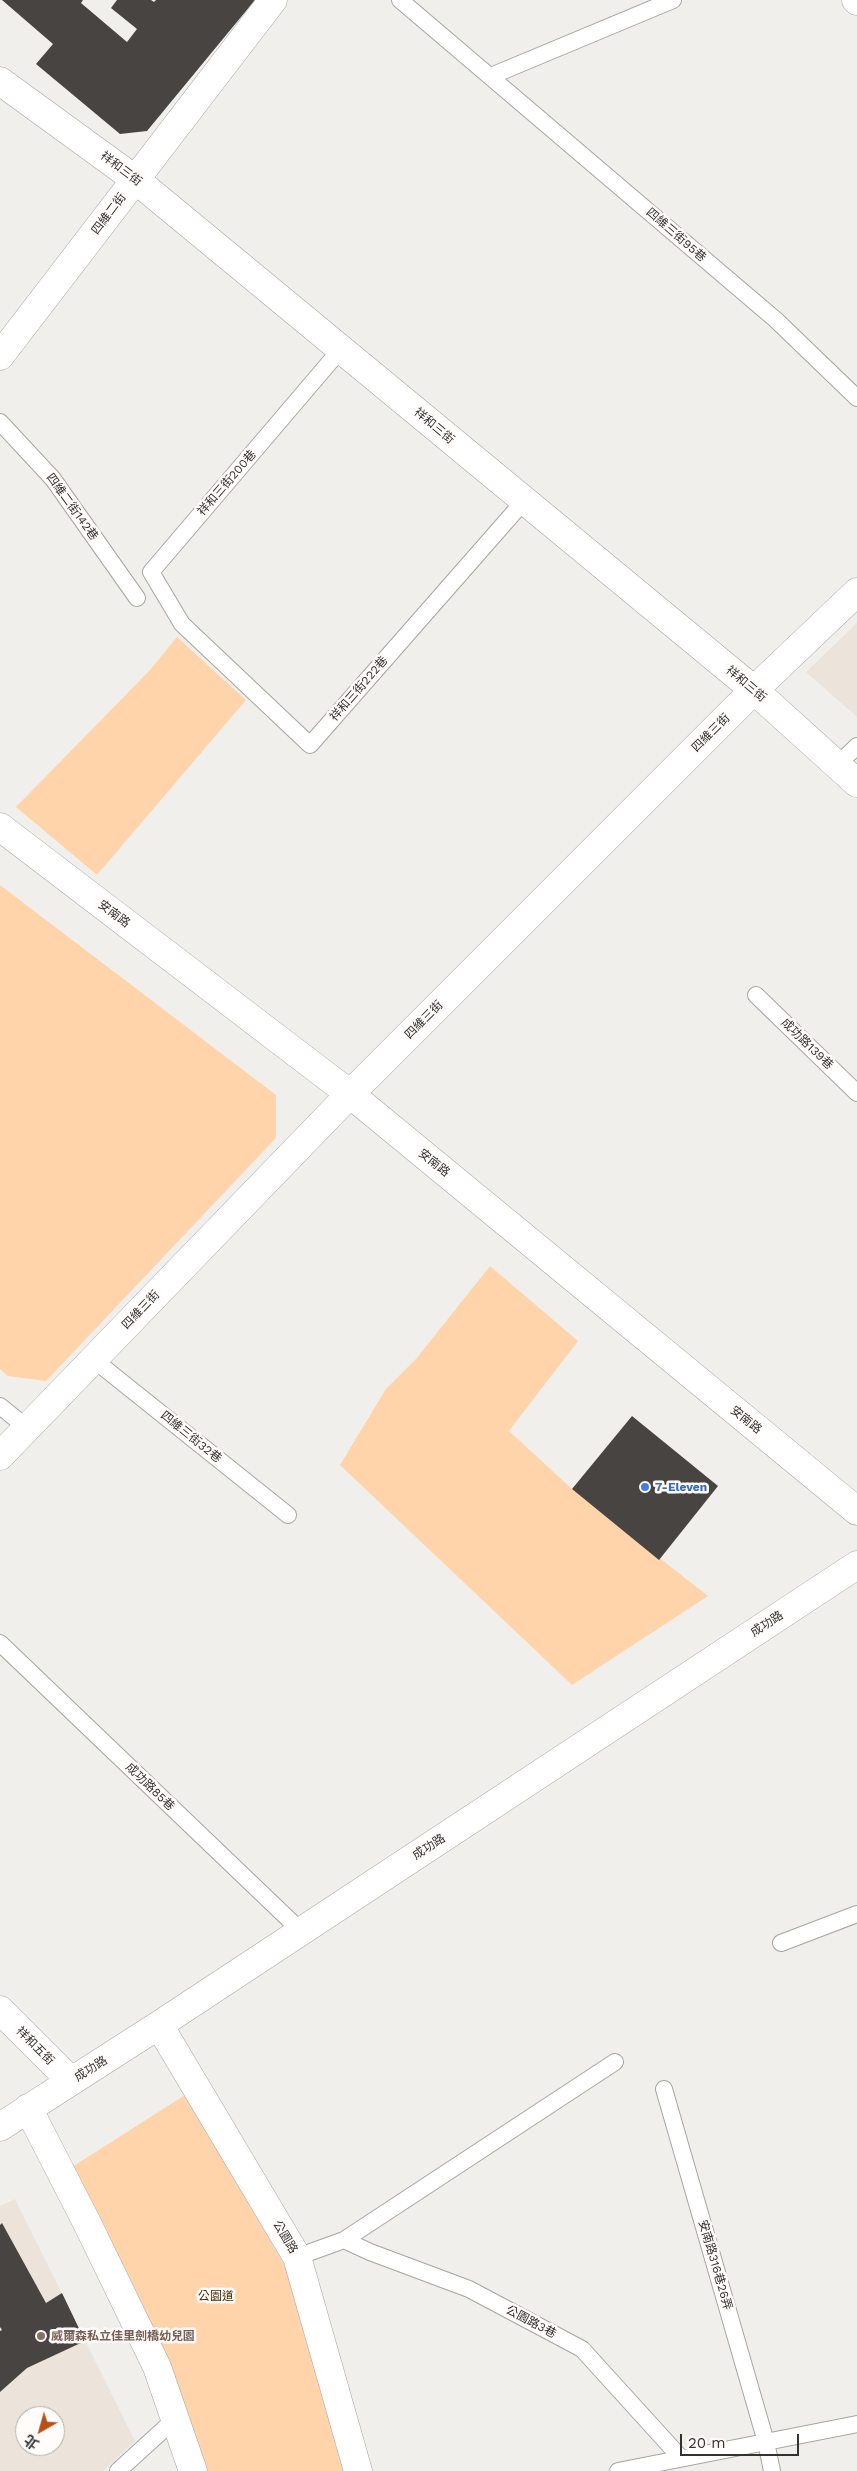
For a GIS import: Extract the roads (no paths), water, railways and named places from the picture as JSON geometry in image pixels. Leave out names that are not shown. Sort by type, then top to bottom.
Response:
[{"type":"street","name":"四維二街","points":[[0,356],[273,0]]},
{"type":"street","name":"祥和三街","points":[[0,81],[136,180],[754,690],[857,783]]},
{"type":"street","name":"四維三街","points":[[0,1456],[350,1094],[754,690],[857,592]]},
{"type":"street","name":"安南路","points":[[0,827],[350,1094],[857,1511]]},
{"type":"street","name":"成功路","points":[[0,2127],[159,2025],[857,1564]]},
{"type":"street","name":"祥和五街","points":[[0,2010],[71,2081]]},
{"type":"street","name":"公園路","points":[[159,2025],[297,2257],[358,2471]]},
{"type":"street","points":[[28,2108],[157,2367],[192,2471]]},
{"type":"lane","name":"四維三街95巷","points":[[400,0],[776,320],[857,398]]},
{"type":"lane","points":[[491,76],[674,0]]},
{"type":"lane","name":"祥和三街200巷","points":[[182,624],[151,572],[341,349]]},
{"type":"lane","name":"四維二街142巷","points":[[0,422],[54,479],[137,598]]},
{"type":"lane","name":"祥和三街222巷","points":[[182,624],[310,745],[524,500]]},
{"type":"lane","points":[[837,765],[857,746]]},
{"type":"lane","name":"成功路139巷","points":[[756,995],[857,1092]]},
{"type":"lane","name":"四維三街32巷","points":[[93,1359],[288,1515]]},
{"type":"lane","points":[[0,1406],[27,1428]]},
{"type":"lane","name":"成功路85巷","points":[[0,1643],[301,1931]]},
{"type":"lane","points":[[781,1943],[857,1914]]},
{"type":"lane","points":[[297,2257],[344,2240],[615,2062]]},
{"type":"lane","name":"安南路316巷26弄","points":[[664,2089],[766,2442],[772,2471]]},
{"type":"lane","name":"公園路3巷","points":[[344,2240],[370,2252],[468,2288],[582,2349],[681,2458]]},
{"type":"lane","points":[[118,2471],[175,2419]]},
{"type":"lane","points":[[618,2471],[857,2424]]},
{"type":"place","name":"7-Eleven","points":[[645,1487]]},
{"type":"place","name":"威爾森私立佳里劍橋幼兒園","points":[[41,2336]]},
{"type":"park label","name":"公園道","points":[[216,2296]]}]
